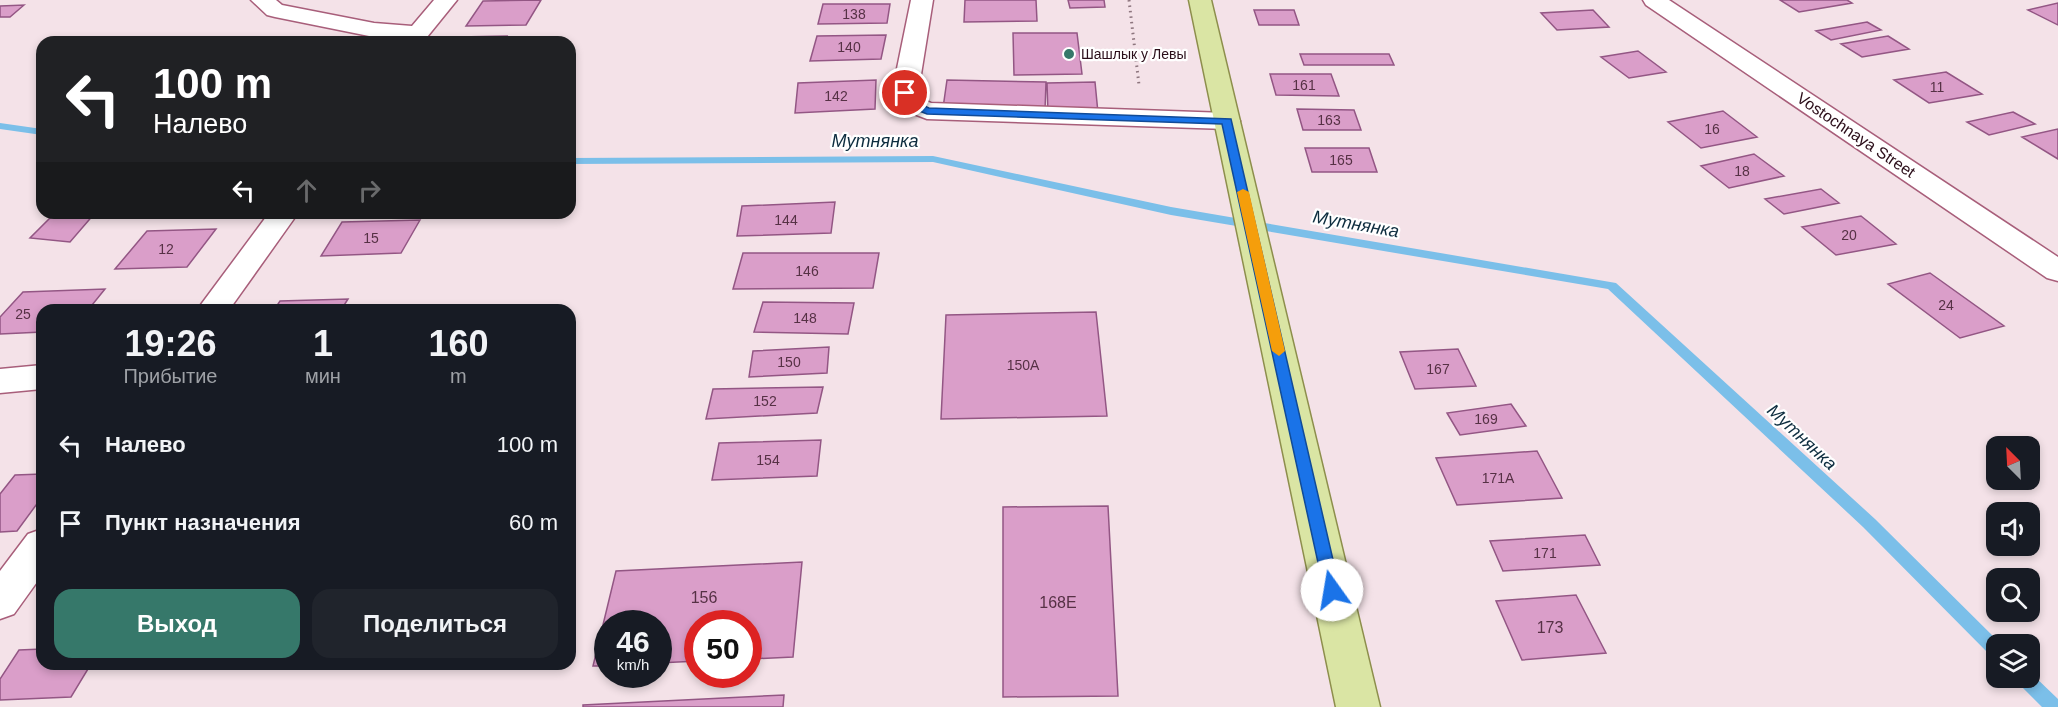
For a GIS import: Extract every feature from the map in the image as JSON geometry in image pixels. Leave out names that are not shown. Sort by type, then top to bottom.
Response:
[{"type":"main road","points":[[1200,0],[1358,707]]},
{"type":"street","points":[[262,0],[275,10],[404,36]]},
{"type":"street","points":[[416,36],[446,0]]},
{"type":"street","points":[[922,0],[905,93],[910,104],[927,111],[1227,121]]},
{"type":"street","name":"Vostochnaya Street","points":[[1654,0],[2058,271]]},
{"type":"street","points":[[217,304],[280,219]]},
{"type":"street","points":[[0,381],[36,378]]},
{"type":"street","points":[[0,602],[36,552]]},
{"type":"path","points":[[1129,0],[1143,118]]},
{"type":"building","points":[[541,0],[526,25],[466,26],[483,1]]},
{"type":"building","points":[[965,0],[1036,0],[1037,21],[964,22]]},
{"type":"building","points":[[1068,0],[1104,0],[1105,7],[1070,8]]},
{"type":"building","points":[[1780,0],[1847,0],[1852,3],[1799,12]]},
{"type":"building","points":[[2058,3],[2058,25],[2028,10]]},
{"type":"building","points":[[823,4],[890,4],[887,23],[818,24]]},
{"type":"building","points":[[24,5],[10,17],[0,17],[0,6]]},
{"type":"building","points":[[1254,10],[1294,10],[1299,25],[1259,25]]},
{"type":"building","points":[[1593,10],[1609,27],[1557,30],[1541,13]]},
{"type":"building","points":[[1867,22],[1881,30],[1831,40],[1816,31]]},
{"type":"building","points":[[1013,33],[1077,33],[1082,74],[1014,75]]},
{"type":"building","points":[[886,35],[881,59],[810,61],[817,36]]},
{"type":"building","points":[[1888,36],[1909,49],[1862,57],[1841,44]]},
{"type":"building","points":[[1638,51],[1666,72],[1629,78],[1601,57]]},
{"type":"building","points":[[1300,54],[1389,54],[1394,65],[1304,65]]},
{"type":"building","points":[[1946,72],[1982,94],[1929,103],[1894,80]]},
{"type":"building","points":[[1270,74],[1331,74],[1339,96],[1276,95]]},
{"type":"building","points":[[876,80],[875,109],[795,113],[798,83]]},
{"type":"building","points":[[947,80],[1046,82],[1045,110],[943,108]]},
{"type":"building","points":[[1095,82],[1098,113],[1048,114],[1047,83]]},
{"type":"building","points":[[1297,109],[1354,110],[1361,130],[1303,130]]},
{"type":"building","points":[[1723,111],[1757,137],[1701,148],[1668,122]]},
{"type":"building","points":[[2013,112],[2035,124],[1989,135],[1967,122]]},
{"type":"building","points":[[2058,129],[2058,159],[2022,137]]},
{"type":"building","points":[[1305,148],[1369,148],[1377,172],[1312,172]]},
{"type":"building","points":[[1754,154],[1784,176],[1729,188],[1701,166]]},
{"type":"building","points":[[1821,189],[1839,203],[1784,214],[1765,199]]},
{"type":"building","points":[[835,202],[831,233],[737,236],[742,206]]},
{"type":"building","points":[[1861,216],[1896,244],[1836,255],[1802,227]]},
{"type":"building","points":[[49,219],[90,219],[70,242],[30,238]]},
{"type":"building","points":[[420,220],[401,253],[321,256],[342,222]]},
{"type":"building","points":[[216,229],[187,267],[115,269],[147,231]]},
{"type":"building","points":[[743,253],[879,253],[873,288],[733,289]]},
{"type":"building","points":[[1930,273],[2004,326],[1960,338],[1888,284]]},
{"type":"building","points":[[105,289],[93,304],[36,304],[36,332],[0,334],[0,317],[23,292]]},
{"type":"building","points":[[348,299],[345,304],[278,304],[280,301]]},
{"type":"building","points":[[763,302],[854,303],[848,334],[754,332]]},
{"type":"building","points":[[1096,312],[1107,416],[941,419],[946,315]]},
{"type":"building","points":[[829,347],[827,373],[749,377],[753,351]]},
{"type":"building","points":[[1458,349],[1476,386],[1415,389],[1400,352]]},
{"type":"building","points":[[823,387],[817,413],[706,419],[713,389]]},
{"type":"building","points":[[1511,404],[1526,426],[1460,435],[1447,413]]},
{"type":"building","points":[[821,440],[817,476],[712,480],[719,443]]},
{"type":"building","points":[[1537,451],[1562,498],[1457,505],[1436,458]]},
{"type":"building","points":[[36,474],[36,505],[17,531],[0,532],[0,494],[15,475]]},
{"type":"building","points":[[1108,506],[1118,696],[1003,697],[1003,507]]},
{"type":"building","points":[[1585,535],[1600,565],[1503,571],[1490,541]]},
{"type":"building","points":[[802,562],[793,657],[762,658],[762,610],[684,610],[684,662],[672,662],[672,610],[607,610],[616,571]]},
{"type":"building","points":[[1576,595],[1606,653],[1522,660],[1496,601]]},
{"type":"building","points":[[36,649],[36,670],[87,670],[71,697],[0,700],[0,679],[19,650]]},
{"type":"building","points":[[784,695],[783,707],[583,707],[583,705]]},
{"type":"waterway","name":"Мутнянка","points":[[0,126],[36,131]]},
{"type":"waterway","name":"Мутнянка","points":[[576,161],[933,159],[1171,211],[1612,286],[1869,523],[1986,640]]},
{"type":"waterway","name":"Мутнянка","points":[[2035,688],[2054,707]]},
{"type":"slow traffic","points":[[1243,192],[1279,351]]},
{"type":"place","name":"Шашлык у Левы","points":[[1069,54]]},
{"type":"route","points":[[905,93],[910,104],[927,111],[1227,121],[1332,590]]}]
